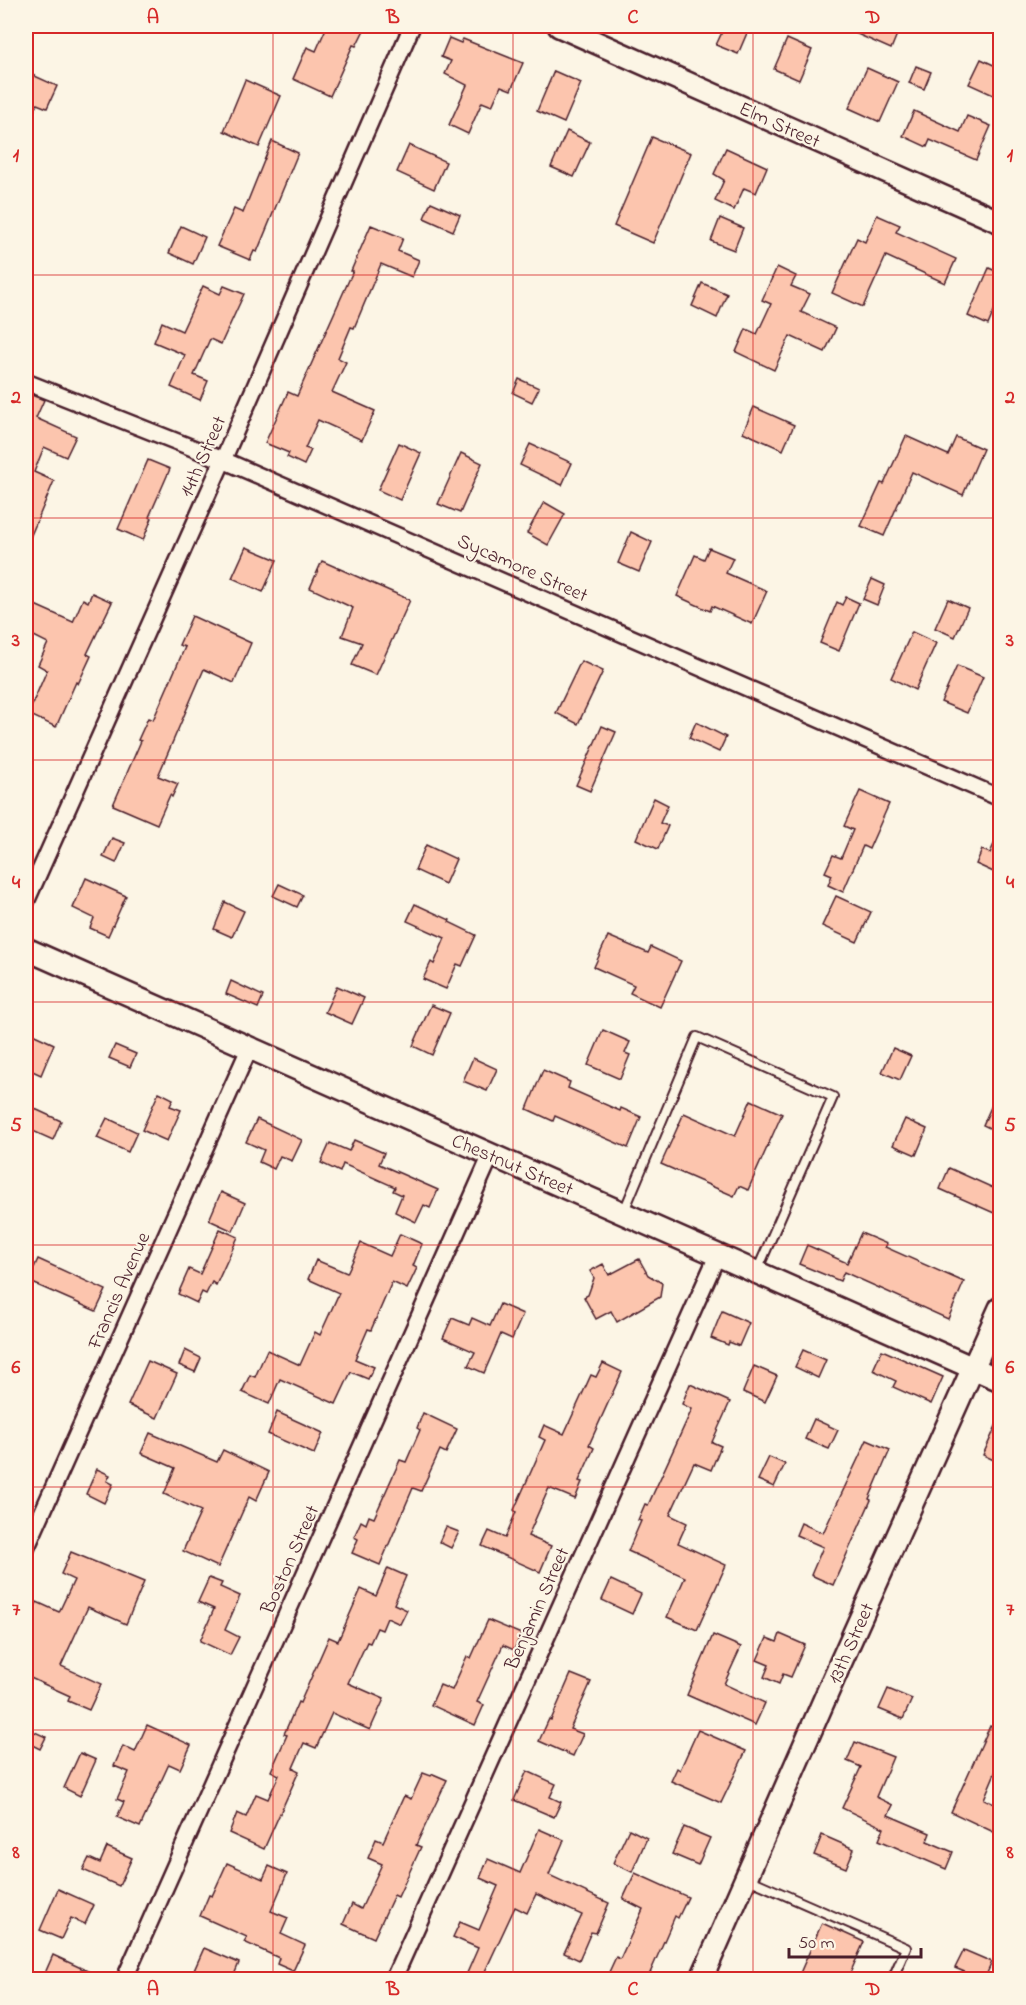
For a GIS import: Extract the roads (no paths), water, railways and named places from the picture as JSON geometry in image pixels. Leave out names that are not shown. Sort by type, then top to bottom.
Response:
[{"type":"main road","name":"Elm Street","points":[[559,26],[1000,222]]},
{"type":"main road","name":"Chestnut Street","points":[[26,949],[1000,1380]]},
{"type":"main road","name":"13th Street","points":[[701,1980],[1000,1308]]},
{"type":"street","name":"14th Street","points":[[26,902],[223,460],[412,26]]},
{"type":"street","name":"Sycamore Street","points":[[26,382],[223,460],[1000,798]]},
{"type":"street","name":"Francis Avenue","points":[[26,1549],[30,1526],[249,1049]]},
{"type":"street","name":"Boston Street","points":[[124,1980],[491,1155]]},
{"type":"street","name":"Benjamin Street","points":[[393,1980],[718,1254]]},
{"type":"lane","points":[[623,1212],[697,1037],[833,1097],[757,1271]]},
{"type":"lane","points":[[745,1878],[906,1948],[892,1980]]}]
